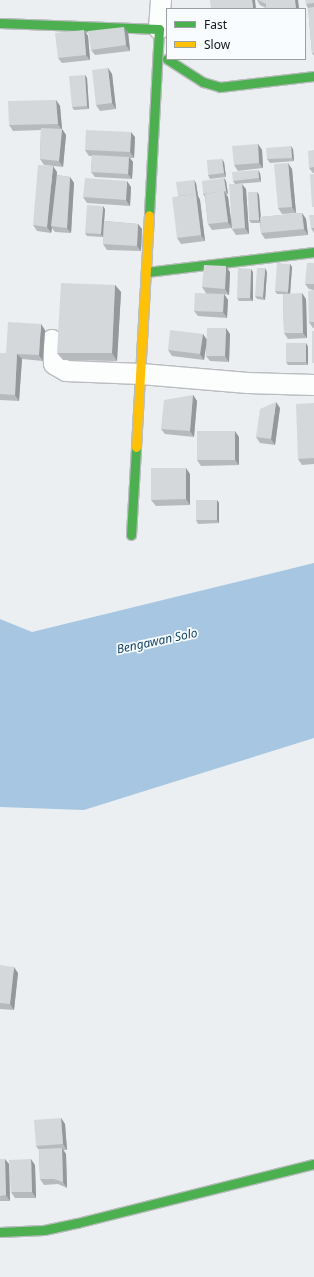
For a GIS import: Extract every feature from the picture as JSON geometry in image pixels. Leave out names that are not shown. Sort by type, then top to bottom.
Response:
[{"type":"street","points":[[131,536],[147,272],[164,57],[159,29],[161,0]]},
{"type":"street","points":[[0,23],[159,29]]},
{"type":"street","points":[[169,60],[203,82],[220,87],[314,76]]},
{"type":"street","points":[[147,272],[314,252]]},
{"type":"street","points":[[52,340],[54,364],[60,369],[141,374],[178,379],[314,385]]},
{"type":"street","points":[[0,1232],[44,1230],[77,1223],[314,1164]]},
{"type":"water","name":"Bengawan Solo","points":[[314,563],[314,738],[84,810],[0,807],[0,619],[32,632]]},
{"type":"building","points":[[210,0],[252,0],[253,8],[211,8]]},
{"type":"building","points":[[258,0],[295,0],[296,8],[266,8],[266,4]]},
{"type":"building","points":[[305,0],[314,0],[314,3],[306,4]]},
{"type":"building","points":[[314,7],[314,53],[312,53],[308,8]]},
{"type":"building","points":[[124,27],[126,45],[91,50],[88,31]]},
{"type":"building","points":[[84,30],[86,55],[58,58],[55,33]]},
{"type":"building","points":[[108,68],[112,103],[96,105],[92,70]]},
{"type":"building","points":[[85,75],[87,106],[72,107],[69,76]]},
{"type":"building","points":[[56,100],[58,124],[9,125],[8,101]]},
{"type":"building","points":[[41,128],[62,129],[59,161],[40,159]]},
{"type":"building","points":[[86,130],[131,132],[130,152],[85,150]]},
{"type":"building","points":[[258,144],[259,163],[234,165],[232,146]]},
{"type":"building","points":[[291,146],[292,158],[267,159],[266,148]]},
{"type":"building","points":[[314,150],[314,167],[309,168],[308,151]]},
{"type":"building","points":[[92,155],[129,157],[128,174],[91,172]]},
{"type":"building","points":[[222,159],[224,173],[208,175],[207,160]]},
{"type":"building","points":[[288,163],[292,207],[278,208],[274,164]]},
{"type":"building","points":[[38,165],[53,166],[47,227],[33,225]]},
{"type":"building","points":[[258,170],[259,178],[233,181],[232,172]]},
{"type":"building","points":[[310,174],[314,174],[314,207],[312,207]]},
{"type":"building","points":[[57,175],[70,177],[67,228],[51,226]]},
{"type":"building","points":[[85,178],[127,181],[126,200],[83,197]]},
{"type":"building","points":[[224,178],[226,191],[203,194],[202,181]]},
{"type":"building","points":[[194,180],[196,194],[178,196],[176,182]]},
{"type":"building","points":[[229,184],[242,184],[245,228],[232,229]]},
{"type":"building","points":[[224,191],[228,222],[208,224],[205,194]]},
{"type":"building","points":[[248,192],[257,192],[259,220],[249,220]]},
{"type":"building","points":[[196,194],[201,235],[177,238],[172,197]]},
{"type":"building","points":[[87,205],[103,206],[101,234],[85,233]]},
{"type":"building","points":[[302,213],[304,229],[261,233],[260,217]]},
{"type":"building","points":[[309,215],[314,215],[314,228],[311,228]]},
{"type":"building","points":[[104,221],[138,224],[137,246],[103,244]]},
{"type":"building","points":[[277,263],[290,264],[288,292],[275,291]]},
{"type":"building","points":[[307,263],[314,263],[314,284],[305,284]]},
{"type":"building","points":[[204,265],[226,266],[225,289],[202,287]]},
{"type":"building","points":[[238,268],[251,269],[250,298],[237,298]]},
{"type":"building","points":[[257,268],[265,268],[263,297],[255,296]]},
{"type":"building","points":[[61,283],[115,285],[112,353],[57,353]]},
{"type":"building","points":[[314,290],[314,322],[309,322],[308,291]]},
{"type":"building","points":[[195,293],[224,294],[223,312],[194,311]]},
{"type":"building","points":[[302,293],[303,333],[284,333],[283,294]]},
{"type":"building","points":[[8,322],[41,324],[39,355],[17,354],[15,395],[0,394],[0,353],[6,353]]},
{"type":"building","points":[[207,328],[226,328],[225,356],[206,356]]},
{"type":"building","points":[[170,330],[203,334],[200,354],[168,350]]},
{"type":"building","points":[[312,331],[314,331],[314,363],[312,363]]},
{"type":"building","points":[[286,343],[306,343],[306,362],[286,362]]},
{"type":"building","points":[[193,395],[190,431],[161,429],[164,400]]},
{"type":"building","points":[[276,402],[271,439],[256,437],[260,409]]},
{"type":"building","points":[[314,403],[314,458],[298,459],[296,404]]},
{"type":"building","points":[[197,431],[235,431],[235,460],[197,460]]},
{"type":"building","points":[[151,468],[186,468],[186,499],[151,500]]},
{"type":"building","points":[[196,500],[217,500],[217,520],[196,520]]},
{"type":"building","points":[[0,965],[14,967],[10,1004],[0,1003]]},
{"type":"building","points":[[61,1118],[63,1144],[36,1146],[34,1120]]},
{"type":"building","points":[[62,1148],[63,1182],[54,1179],[40,1179],[39,1149]]},
{"type":"building","points":[[0,1159],[5,1159],[6,1195],[0,1196]]},
{"type":"building","points":[[31,1159],[32,1192],[11,1192],[9,1160]]},
{"type":"traffic: fast","points":[[0,23],[159,29],[149,215]]},
{"type":"traffic: fast","points":[[169,60],[203,82],[220,87],[314,76]]},
{"type":"traffic: fast","points":[[147,272],[314,252]]},
{"type":"traffic: fast","points":[[131,535],[136,447]]},
{"type":"traffic: fast","points":[[0,1232],[44,1230],[77,1223],[314,1164]]},
{"type":"traffic: slow","points":[[136,447],[149,215]]}]
